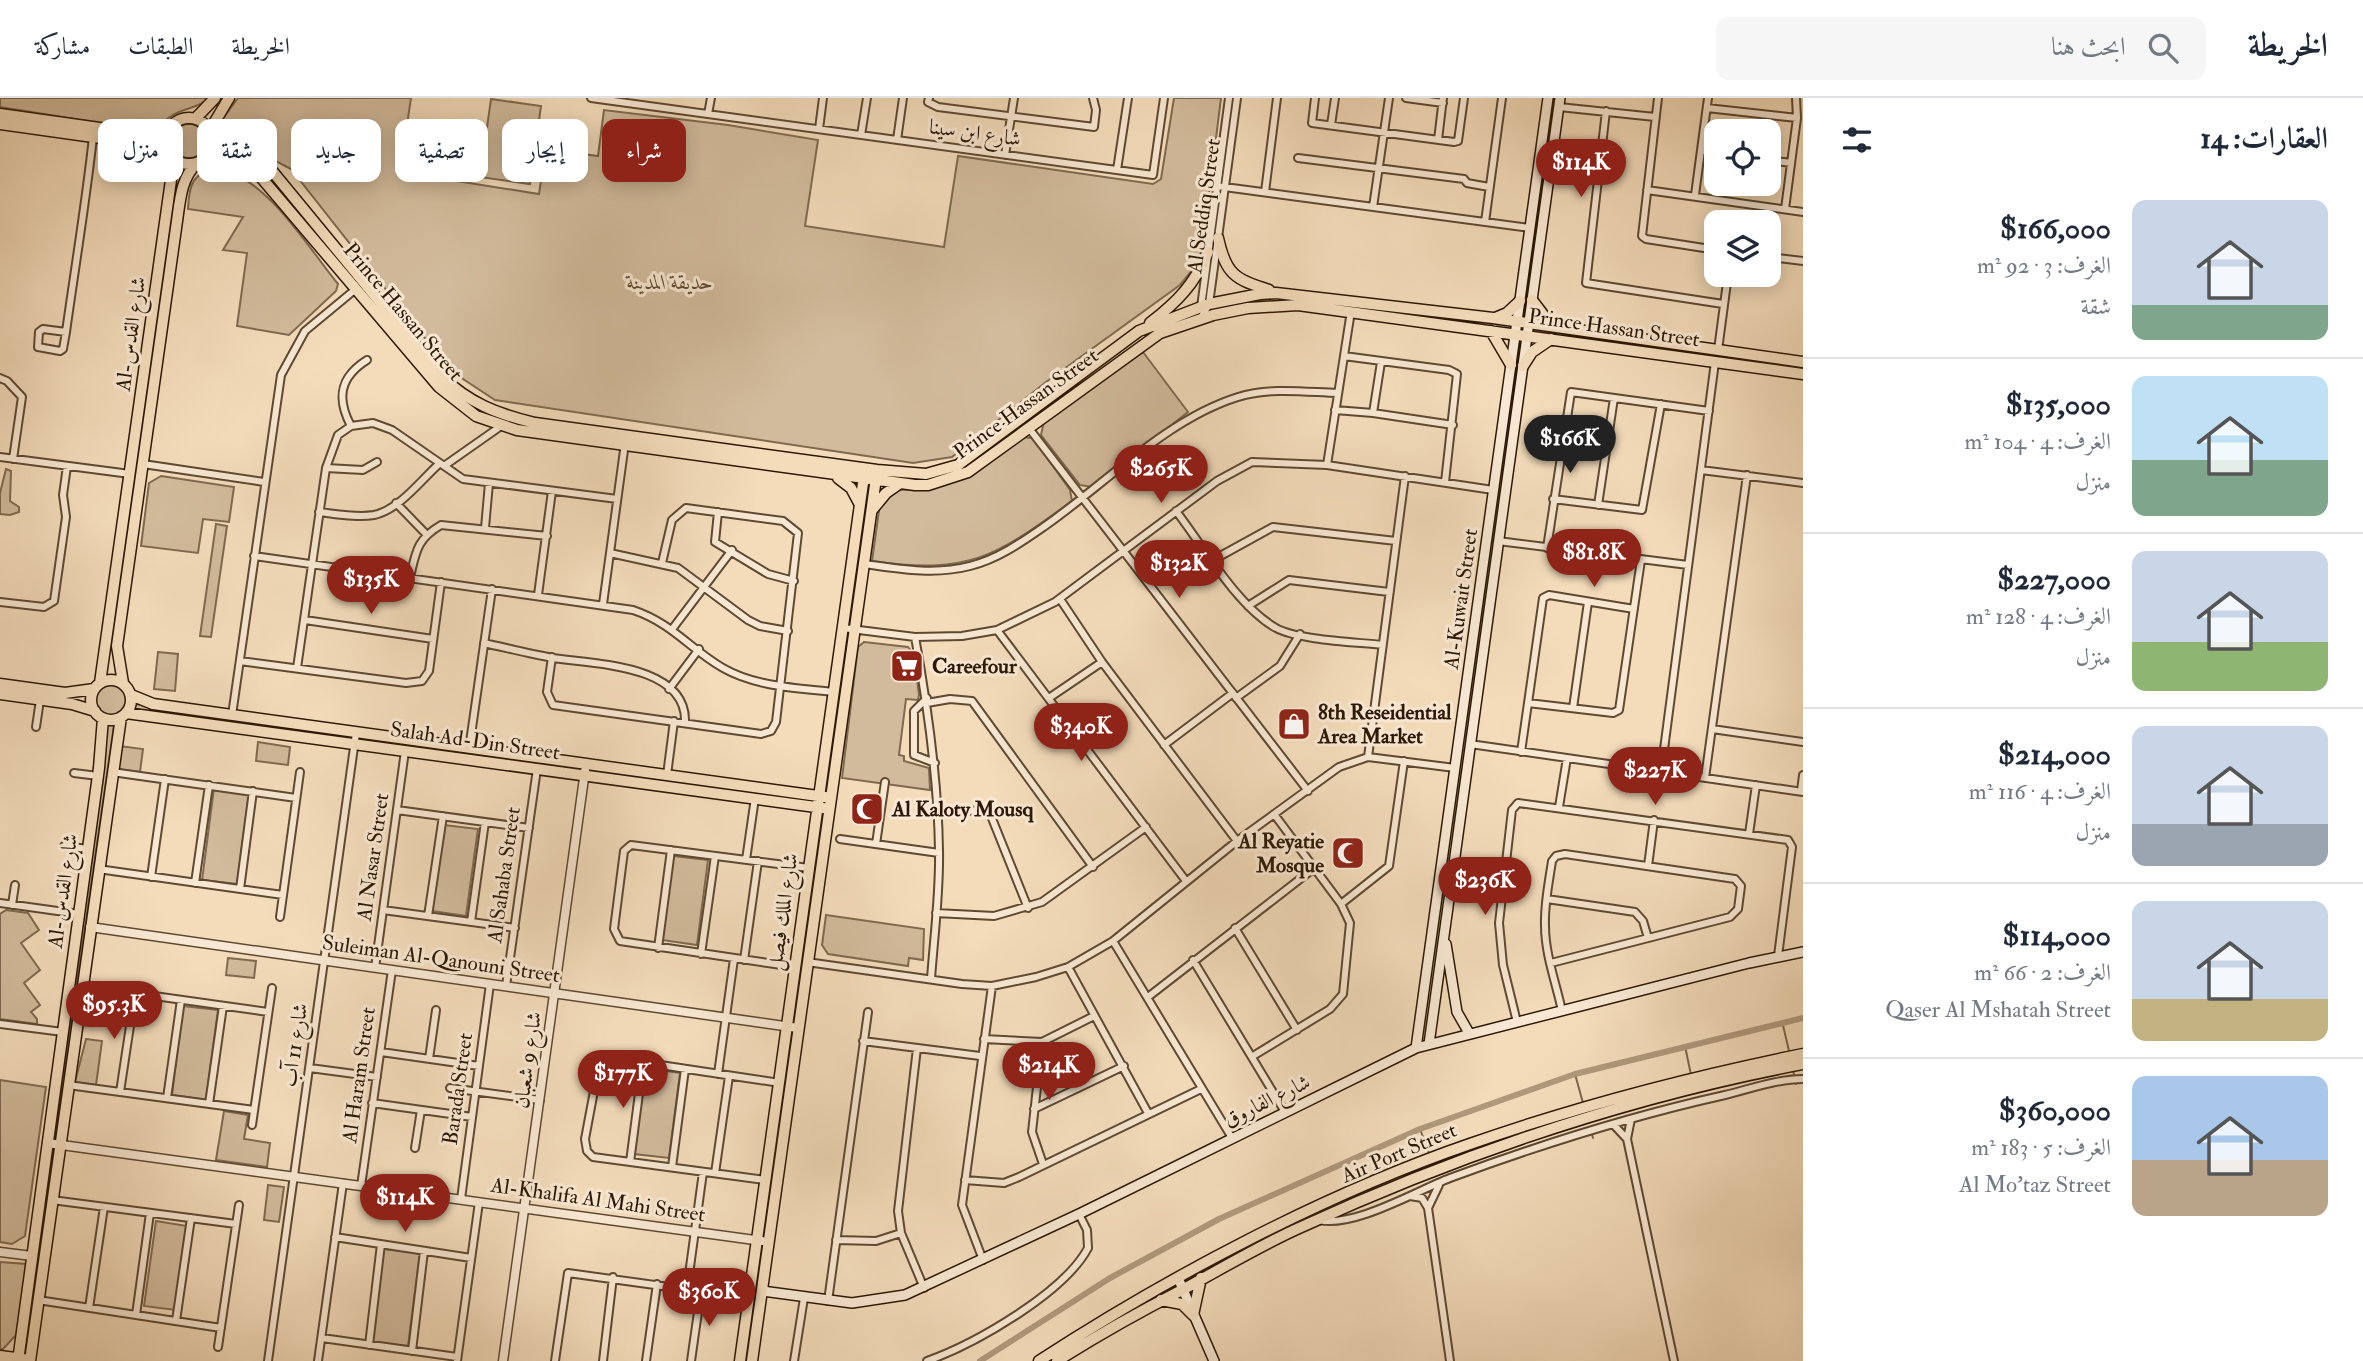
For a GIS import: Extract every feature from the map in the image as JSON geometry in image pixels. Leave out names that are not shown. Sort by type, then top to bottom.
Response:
[{"type":"main road","points":[[183,120],[195,119],[215,98]]},
{"type":"main road","points":[[218,119],[229,98]]},
{"type":"main road","name":"Al-Kuwait Street","points":[[1416,1048],[1548,98]]},
{"type":"main road","name":"Al-Kuwait Street","points":[[1429,1044],[1559,102]]},
{"type":"main road","points":[[0,114],[98,128]]},
{"type":"main road","points":[[0,124],[98,138]]},
{"type":"main road","name":"Al-شارع القدس","points":[[129,529],[131,474],[183,188],[190,170],[197,164]]},
{"type":"main road","name":"Prince Hassan Street","points":[[277,178],[439,387],[460,406],[501,426],[624,447],[835,475],[864,474]]},
{"type":"main road","name":"Al-شارع القدس","points":[[97,686],[143,464],[171,182]]},
{"type":"main road","name":"Prince Hassan Street","points":[[266,182],[441,376],[476,404],[496,413],[535,423],[877,476],[900,484],[928,485],[968,472],[1160,333],[1206,311],[1298,305],[1803,374]]},
{"type":"main road","points":[[1217,239],[1222,259],[1234,276],[1276,293]]},
{"type":"main road","points":[[1139,331],[1182,297],[1199,273],[1208,252]]},
{"type":"main road","name":"Prince Hassan Street","points":[[877,476],[926,474],[958,465],[1139,331],[1276,293],[1517,321],[1803,362]]},
{"type":"main road","points":[[1493,318],[1507,313],[1520,300]]},
{"type":"main road","points":[[1532,300],[1544,320],[1554,327]]},
{"type":"main road","points":[[1490,331],[1511,365]]},
{"type":"main road","points":[[1523,366],[1532,352],[1551,339]]},
{"type":"main road","name":"شارع الملك فيصل","points":[[752,1361],[769,1241],[792,1027],[795,967],[864,474]]},
{"type":"main road","points":[[835,475],[851,488],[860,505]]},
{"type":"main road","name":"شارع الملك فيصل","points":[[740,1361],[780,1083],[807,962],[877,476]]},
{"type":"main road","points":[[872,510],[886,493],[900,484]]},
{"type":"main road","name":"Al-شارع القدس","points":[[123,683],[117,646],[127,541]]},
{"type":"main road","points":[[1474,628],[1486,628]]},
{"type":"main road","points":[[0,684],[65,693],[111,680],[123,683],[131,695],[124,715],[99,715],[40,699],[0,694]]},
{"type":"main road","points":[[97,686],[91,700],[99,715]]},
{"type":"main road","name":"Salah Ad-Din Street","points":[[131,695],[153,704],[232,715],[355,738],[405,751],[818,808],[830,804]]},
{"type":"main road","name":"Al-شارع القدس","points":[[18,1360],[98,776],[99,715]]},
{"type":"main road","name":"Al-شارع القدس","points":[[31,1361],[112,772],[124,715]]},
{"type":"main road","name":"Salah Ad-Din Street","points":[[124,715],[468,749],[796,793],[819,797],[830,804]]},
{"type":"main road","points":[[796,793],[816,781],[823,767]]},
{"type":"main road","points":[[1445,926],[1457,1012],[1469,1033]]},
{"type":"main road","name":"شارع الفاروق","points":[[762,1292],[828,1301],[877,1301],[924,1288],[1416,1048],[1778,956],[1803,952]]},
{"type":"main road","name":"Air Port Street","points":[[1039,1361],[1178,1278],[1319,1208],[1468,1144],[1651,1089],[1803,1054]]},
{"type":"main road","name":"Air Port Street","points":[[1057,1361],[1201,1278],[1317,1220],[1468,1157],[1544,1131],[1696,1088],[1803,1064]]},
{"type":"main road","points":[[1178,1278],[1214,1361]]},
{"type":"main road","points":[[1193,1315],[1201,1278]]},
{"type":"main road","points":[[1161,1300],[1182,1304],[1193,1315]]},
{"type":"main road","points":[[0,1355],[13,1347],[22,1332]]},
{"type":"main road","points":[[32,1345],[42,1361]]},
{"type":"main road","points":[[0,1355],[31,1361]]},
{"type":"street","name":"شارع ابن سينا","points":[[596,98],[1153,175],[1164,98]]},
{"type":"street","points":[[708,114],[710,98]]},
{"type":"street","points":[[819,129],[823,98]]},
{"type":"street","points":[[862,135],[867,98]]},
{"type":"street","points":[[897,140],[904,98]]},
{"type":"street","points":[[929,98],[929,102],[938,107],[1094,127],[1097,110],[1093,98]]},
{"type":"street","points":[[1005,155],[1014,98]]},
{"type":"street","points":[[1117,170],[1128,98]]},
{"type":"street","name":"Al Seddiq Street","points":[[1206,311],[1217,239],[1228,98]]},
{"type":"street","name":"Al Seddiq Street","points":[[1206,311],[1208,252],[1237,98]]},
{"type":"street","points":[[1265,192],[1278,98]]},
{"type":"street","points":[[1315,98],[1312,122],[1458,141],[1464,98]]},
{"type":"street","points":[[1331,125],[1335,98]]},
{"type":"street","points":[[1373,207],[1389,98]]},
{"type":"street","points":[[1406,98],[1443,100],[1438,140]]},
{"type":"street","points":[[1485,222],[1503,98]]},
{"type":"street","points":[[1658,98],[1640,231],[1646,239],[1704,248]]},
{"type":"street","points":[[1695,195],[1708,98]]},
{"type":"street","points":[[1785,209],[1797,118],[1796,98]]},
{"type":"street","points":[[1559,102],[1655,117]]},
{"type":"street","points":[[1707,108],[1797,118]]},
{"type":"street","points":[[1606,111],[1586,283],[1723,304]]},
{"type":"street","points":[[66,332],[40,330],[38,347],[63,349],[66,332],[93,137]]},
{"type":"street","points":[[1298,158],[1464,179],[1467,183],[1489,187]]},
{"type":"street","points":[[1781,162],[1791,163]]},
{"type":"street","points":[[1221,186],[1530,228]]},
{"type":"street","points":[[1647,190],[1803,212]]},
{"type":"street","points":[[1781,258],[1803,261]]},
{"type":"street","points":[[232,715],[281,375],[305,331],[360,285]]},
{"type":"street","points":[[1718,350],[1726,287]]},
{"type":"street","points":[[1327,465],[1351,312]]},
{"type":"street","points":[[1344,356],[1449,370],[1457,374],[1445,482]]},
{"type":"street","points":[[351,426],[342,405],[342,385],[347,375],[367,360]]},
{"type":"street","points":[[1373,413],[1381,362]]},
{"type":"street","points":[[1661,772],[1715,362]]},
{"type":"street","points":[[0,378],[7,381],[22,397],[13,459]]},
{"type":"street","points":[[865,564],[928,571],[969,566],[1016,546],[1083,499],[1174,428],[1210,407],[1249,394],[1270,391],[1338,393]]},
{"type":"street","points":[[1546,548],[1568,395],[1574,391],[1709,411]]},
{"type":"street","points":[[1598,505],[1614,398]]},
{"type":"street","points":[[1553,499],[1637,512],[1645,506],[1661,404]]},
{"type":"street","points":[[1335,410],[1452,425]]},
{"type":"street","points":[[297,668],[326,467],[338,435],[351,426],[363,422],[382,425],[463,479],[617,499]]},
{"type":"street","points":[[319,512],[373,515],[396,503],[442,465],[501,426]]},
{"type":"street","points":[[1028,427],[1308,791]]},
{"type":"street","points":[[603,604],[626,435]]},
{"type":"street","points":[[0,457],[131,474]]},
{"type":"street","points":[[326,467],[363,470],[377,462]]},
{"type":"street","points":[[843,628],[915,637],[962,636],[998,629],[1060,600],[1217,481],[1252,462],[1327,465],[1493,490]]},
{"type":"street","points":[[143,464],[264,482]]},
{"type":"street","points":[[0,602],[44,607],[54,601],[66,517],[63,495],[67,466]]},
{"type":"street","points":[[1701,470],[1803,483]]},
{"type":"street","points":[[1368,757],[1405,475]]},
{"type":"street","points":[[1705,778],[1747,475]]},
{"type":"street","points":[[485,528],[489,483]]},
{"type":"street","points":[[538,595],[552,491]]},
{"type":"street","points":[[396,503],[426,534]]},
{"type":"street","points":[[552,657],[547,692],[553,705],[767,733],[776,722],[798,533],[790,524],[686,508],[676,514],[662,563]]},
{"type":"street","points":[[1176,511],[1248,606],[1276,628],[1300,634],[1382,645]]},
{"type":"street","points":[[718,512],[715,542],[768,574],[794,581]]},
{"type":"street","points":[[410,577],[415,553],[426,534],[442,526],[547,536]]},
{"type":"street","points":[[1213,560],[1273,527],[1396,541]]},
{"type":"street","points":[[1498,541],[1688,565]]},
{"type":"street","points":[[673,628],[732,550]]},
{"type":"street","points":[[610,553],[678,568],[760,626],[788,631]]},
{"type":"street","points":[[254,556],[603,604],[653,617],[673,628],[722,668],[739,676],[834,692]]},
{"type":"street","points":[[1528,703],[1613,713],[1619,710],[1641,560]]},
{"type":"street","points":[[1248,606],[1289,580],[1389,592]]},
{"type":"street","points":[[240,661],[406,683],[422,681],[429,671],[441,582]]},
{"type":"street","points":[[468,749],[492,589]]},
{"type":"street","points":[[1521,752],[1543,598],[1549,595],[1634,609]]},
{"type":"street","points":[[1060,600],[1102,662],[1237,841]]},
{"type":"street","points":[[1573,708],[1588,602]]},
{"type":"street","points":[[305,620],[433,639]]},
{"type":"street","points":[[998,629],[1186,881]]},
{"type":"street","points":[[1164,746],[1280,666],[1300,634]]},
{"type":"street","points":[[915,637],[927,700],[938,810],[939,853],[931,979]]},
{"type":"street","points":[[484,643],[552,657],[639,670],[668,689],[684,705],[685,723]]},
{"type":"street","points":[[668,689],[699,649]]},
{"type":"street","points":[[1049,698],[1102,662]]},
{"type":"street","points":[[36,727],[40,699]]},
{"type":"street","points":[[934,763],[914,755],[914,711],[927,700],[972,701],[1093,867]]},
{"type":"street","points":[[667,775],[674,721]]},
{"type":"street","points":[[1712,729],[1803,742]]},
{"type":"street","name":"شارع 11 آب","points":[[268,1361],[355,738]]},
{"type":"street","points":[[1470,744],[1802,792],[1803,775]]},
{"type":"street","name":"Al Nasar Street","points":[[375,968],[405,751]]},
{"type":"street","points":[[807,962],[992,986],[1068,967],[1114,941],[1237,841],[1339,767],[1368,757],[1455,768]]},
{"type":"street","points":[[1559,807],[1567,758]]},
{"type":"street","points":[[1341,904],[1389,866],[1404,761]]},
{"type":"street","name":"شارع 9 شعبان","points":[[503,1361],[587,765]]},
{"type":"street","name":"Al Sahaba Street","points":[[506,986],[537,769]]},
{"type":"street","points":[[112,772],[296,797]]},
{"type":"street","points":[[280,918],[300,772]]},
{"type":"street","points":[[75,773],[98,776]]},
{"type":"street","points":[[151,877],[165,779]]},
{"type":"street","points":[[876,844],[885,782]]},
{"type":"street","points":[[195,883],[209,785]]},
{"type":"street","points":[[1749,834],[1756,785]]},
{"type":"street","points":[[240,889],[253,792]]},
{"type":"street","points":[[746,860],[755,798]]},
{"type":"street","points":[[1517,1022],[1503,965],[1499,923],[1512,810],[1516,804],[1522,802],[1786,839],[1792,844],[1778,956]]},
{"type":"street","points":[[397,810],[529,828]]},
{"type":"street","points":[[938,810],[989,811],[1028,908]]},
{"type":"street","points":[[1253,1056],[1330,1009],[1343,994],[1351,932],[1341,904],[1274,814]]},
{"type":"street","points":[[428,916],[443,816]]},
{"type":"street","points":[[1648,866],[1654,820]]},
{"type":"street","points":[[471,922],[485,822]]},
{"type":"street","points":[[936,913],[994,916],[1028,908],[1055,895],[1146,827]]},
{"type":"street","points":[[840,839],[939,853]]},
{"type":"street","points":[[795,967],[627,944],[617,938],[614,929],[626,847],[632,845],[809,868]]},
{"type":"street","points":[[64,846],[88,849]]},
{"type":"street","points":[[658,948],[671,850]]},
{"type":"street","points":[[1551,963],[1734,915],[1740,902],[1741,886],[1735,879],[1559,854],[1552,860],[1545,929],[1551,963],[1562,1011]]},
{"type":"street","points":[[701,954],[715,856]]},
{"type":"street","points":[[744,961],[758,861]]},
{"type":"street","points":[[99,869],[283,895]]},
{"type":"street","points":[[1148,997],[1313,869]]},
{"type":"street","points":[[12,905],[15,885]]},
{"type":"street","points":[[1547,899],[1634,912],[1643,920],[1648,937]]},
{"type":"street","points":[[0,903],[79,914]]},
{"type":"street","points":[[383,910],[514,928]]},
{"type":"street","name":"Suleiman Al-Qanouni Street","points":[[90,927],[792,1027]]},
{"type":"street","points":[[1235,928],[1297,1030]]},
{"type":"street","points":[[1114,941],[1232,1138]]},
{"type":"street","points":[[718,1074],[734,959]]},
{"type":"street","points":[[1193,960],[1285,1112]]},
{"type":"street","points":[[1068,967],[1149,1113]]},
{"type":"street","name":"Al Haram Street","points":[[361,1186],[392,970]]},
{"type":"street","name":"Barada Street","points":[[461,1199],[490,984]]},
{"type":"street","points":[[83,986],[268,1012]]},
{"type":"street","points":[[983,1260],[963,1211],[980,1056],[992,986]]},
{"type":"street","points":[[252,1125],[272,988]]},
{"type":"street","points":[[120,1092],[135,993]]},
{"type":"street","points":[[167,1098],[181,1000]]},
{"type":"street","points":[[209,1104],[223,1006]]},
{"type":"street","points":[[429,1059],[436,1010]]},
{"type":"street","points":[[828,1301],[868,1012]]},
{"type":"street","points":[[984,1040],[1042,1042],[1094,1016]]},
{"type":"street","points":[[0,1024],[63,1032]]},
{"type":"street","points":[[863,1041],[980,1056]]},
{"type":"street","points":[[1042,1042],[1032,1132],[1043,1164]]},
{"type":"street","points":[[917,1048],[898,1194],[901,1233],[924,1288]]},
{"type":"street","points":[[381,1052],[480,1066]]},
{"type":"street","points":[[765,1180],[593,1157],[587,1151],[585,1139],[600,1059],[780,1083]]},
{"type":"street","points":[[630,1162],[643,1063]]},
{"type":"street","points":[[1034,1109],[1124,1066]]},
{"type":"street","points":[[310,1069],[377,1077]]},
{"type":"street","points":[[672,1167],[685,1069]]},
{"type":"street","points":[[715,1173],[729,1076]]},
{"type":"street","points":[[1317,1220],[1344,1220],[1441,1182],[1613,1124],[1703,1100],[1803,1079]]},
{"type":"street","points":[[68,1085],[254,1110]]},
{"type":"street","points":[[450,1088],[540,1100]]},
{"type":"street","points":[[965,1180],[1004,1183],[1201,1089]]},
{"type":"street","points":[[372,1103],[472,1117]]},
{"type":"street","points":[[415,1148],[421,1110]]},
{"type":"street","points":[[1631,1119],[1627,1139],[1674,1361]]},
{"type":"street","points":[[1613,1124],[1627,1139]]},
{"type":"street","points":[[1544,1131],[1548,1145]]},
{"type":"street","name":"Al-Khalifa Al Mahi Street","points":[[47,1143],[769,1241]]},
{"type":"street","points":[[687,1289],[703,1172]]},
{"type":"street","points":[[1428,1208],[1441,1182]]},
{"type":"street","points":[[318,1361],[343,1183]]},
{"type":"street","points":[[1408,1195],[1422,1198],[1428,1208],[1450,1361]]},
{"type":"street","points":[[52,1200],[236,1224]]},
{"type":"street","points":[[321,1338],[457,1359],[479,1202]]},
{"type":"street","points":[[218,1347],[239,1205]]},
{"type":"street","points":[[89,1308],[104,1206]]},
{"type":"street","points":[[136,1315],[150,1213]]},
{"type":"street","points":[[927,1361],[996,1327],[1044,1296],[1059,1282],[1088,1248],[1087,1230],[1079,1214]]},
{"type":"street","points":[[176,1321],[191,1218]]},
{"type":"street","points":[[836,1240],[876,1241],[901,1233]]},
{"type":"street","points":[[335,1237],[471,1258]]},
{"type":"street","points":[[369,1345],[381,1244]]},
{"type":"street","points":[[412,1351],[424,1251]]},
{"type":"street","points":[[0,1252],[32,1256]]},
{"type":"street","points":[[555,1361],[568,1273],[614,1277],[749,1298]]},
{"type":"street","points":[[603,1361],[614,1277]]},
{"type":"street","points":[[646,1361],[657,1284]]},
{"type":"street","points":[[691,1361],[701,1291]]},
{"type":"street","points":[[794,1361],[804,1298]]},
{"type":"street","points":[[38,1300],[221,1328]]},
{"type":"green space","points":[[0,98],[210,98],[166,119],[98,119],[98,123],[0,107]]},
{"type":"green space","name":"حديقة المدينة","points":[[238,98],[411,98],[408,119],[395,119],[395,182],[463,182],[539,194],[541,182],[588,182],[588,155],[598,156],[602,125],[602,182],[686,182],[686,120],[818,140],[805,226],[944,247],[958,156],[1153,184],[1161,179],[1174,98],[1221,98],[1202,250],[1194,268],[1180,285],[1046,382],[952,457],[913,463],[495,400],[463,379],[421,334],[301,182],[381,182],[381,119],[291,119],[291,169],[277,162],[277,119],[223,119]]},
{"type":"green space","points":[[491,99],[541,106],[539,119],[502,119],[502,180],[488,178],[488,120]]},
{"type":"green space","name":"حديقة المدينة","points":[[604,110],[678,119],[603,119]]},
{"type":"green space","points":[[183,125],[195,125],[197,156],[183,157]]},
{"type":"green space","points":[[197,177],[197,182],[248,182],[253,185],[285,216],[338,284],[336,291],[289,335],[237,326],[247,253],[223,250],[243,217],[188,209]]},
{"type":"green space","points":[[1143,352],[1188,412],[1092,487],[1080,485],[1041,435],[1044,421]]},
{"type":"green space","points":[[1021,437],[1033,438],[1070,490],[1072,501],[1022,536],[980,557],[958,563],[934,565],[872,561],[882,489],[924,489],[941,485],[988,462]]},
{"type":"green space","points":[[6,469],[11,471],[10,501],[19,507],[19,512],[10,515],[0,514],[0,493]]},
{"type":"green space","points":[[161,476],[234,487],[229,522],[203,519],[198,553],[141,546],[149,483]]},
{"type":"green space","points":[[216,524],[227,526],[211,637],[200,636]]},
{"type":"green space","points":[[864,642],[908,647],[914,655],[919,695],[918,700],[906,699],[899,755],[904,756],[904,761],[929,768],[930,790],[842,778],[858,647]]},
{"type":"green space","points":[[158,652],[178,654],[175,691],[154,689]]},
{"type":"green space","points":[[111,683],[123,688],[128,700],[123,712],[111,717],[99,712],[94,700],[99,688]]},
{"type":"green space","points":[[135,704],[346,735],[348,740],[134,710]]},
{"type":"green space","points":[[107,725],[114,725],[55,1135]]},
{"type":"green space","points":[[365,739],[581,766],[580,772],[364,743]]},
{"type":"green space","points":[[258,742],[290,747],[288,765],[256,761]]},
{"type":"green space","points":[[119,746],[143,749],[140,772],[116,769]]},
{"type":"green space","points":[[214,788],[249,793],[237,884],[202,880]]},
{"type":"green space","points":[[444,825],[478,829],[466,916],[432,911]]},
{"type":"green space","points":[[673,856],[708,860],[697,945],[662,940]]},
{"type":"green space","points":[[6,910],[28,913],[39,930],[21,943],[40,970],[24,983],[40,1005],[31,1012],[37,1019],[37,1024],[0,1019],[0,914]]},
{"type":"green space","points":[[826,915],[924,929],[923,960],[909,958],[908,966],[828,954],[822,945]]},
{"type":"green space","points":[[228,958],[256,961],[254,978],[226,975]]},
{"type":"green space","points":[[183,1006],[218,1010],[206,1100],[172,1095]]},
{"type":"green space","points":[[86,1039],[102,1041],[96,1085],[75,1082]]},
{"type":"green space","points":[[646,1068],[680,1073],[669,1158],[634,1154]]},
{"type":"green space","points":[[0,1080],[46,1087],[25,1236],[12,1244],[0,1242]]},
{"type":"green space","points":[[224,1111],[248,1115],[244,1139],[270,1143],[267,1167],[216,1160]]},
{"type":"green space","points":[[49,1152],[54,1152],[28,1352],[22,1352]]},
{"type":"green space","points":[[268,1185],[284,1187],[279,1222],[264,1220]]},
{"type":"green space","points":[[156,1221],[187,1226],[175,1310],[144,1306]]},
{"type":"green space","points":[[383,1249],[420,1253],[408,1346],[371,1342]]},
{"type":"green space","points":[[0,1262],[27,1264],[16,1335],[3,1349],[0,1349]]},
{"type":"waterway","points":[[980,1361],[1110,1278],[1219,1219],[1420,1129],[1575,1074],[1803,1018]]},
{"type":"waterway","points":[[1782,1021],[1789,1051]]},
{"type":"waterway","points":[[1685,1046],[1691,1075]]},
{"type":"waterway","points":[[1793,1070],[1796,1084]]},
{"type":"waterway","points":[[1575,1074],[1583,1103]]},
{"type":"waterway","points":[[1420,1129],[1430,1156]]},
{"type":"waterway","points":[[1591,1132],[1593,1138]]},
{"type":"place","name":"Careefour","points":[[907,666]]},
{"type":"place","name":"8th Reseidential Area Market","points":[[1294,724]]},
{"type":"place","name":"Al Kaloty Mousq","points":[[867,809]]},
{"type":"place","name":"Al Reyatie Mosque","points":[[1348,853]]}]
